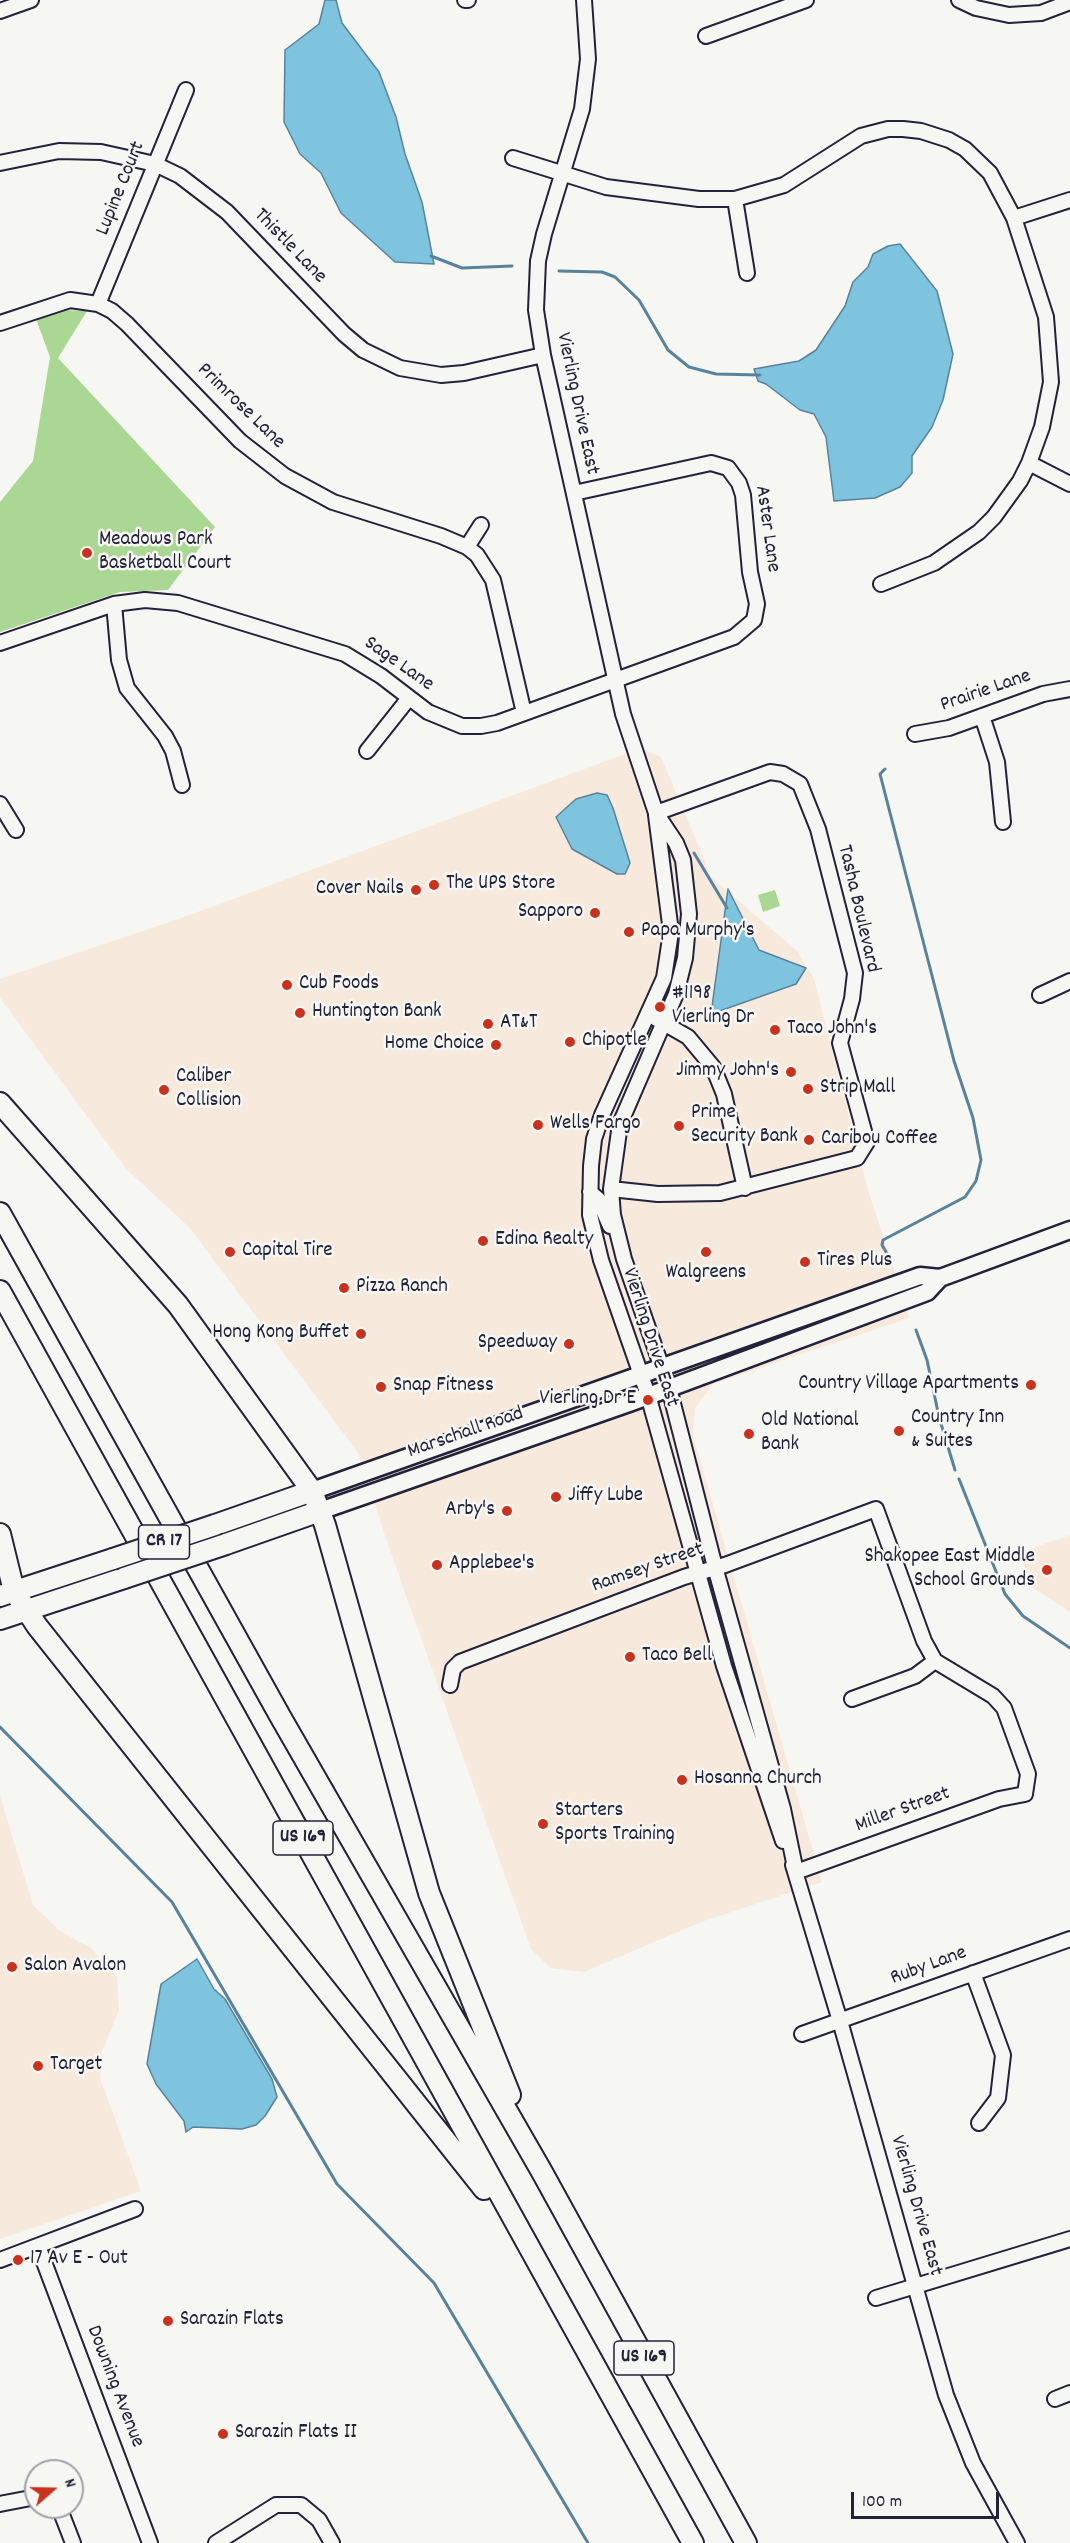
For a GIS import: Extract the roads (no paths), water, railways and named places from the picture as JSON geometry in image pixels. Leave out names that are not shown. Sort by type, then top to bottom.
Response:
[{"type":"highway","points":[[0,1103],[178,1305],[312,1491],[320,1511],[429,1893],[542,2172]]},
{"type":"highway","name":"US 169","points":[[0,1213],[280,1716],[542,2172],[746,2543]]},
{"type":"highway","name":"US 169","points":[[0,1290],[693,2543]]},
{"type":"highway","name":"Marschall Road","points":[[7,1594],[312,1491]]},
{"type":"highway","name":"Marschall Road","points":[[0,1619],[320,1511]]},
{"type":"highway","points":[[0,1534],[7,1594],[27,1610],[470,2168],[525,2249],[605,2386]]},
{"type":"main road","name":"Marschall Road","points":[[312,1491],[920,1276],[940,1278],[1070,1230]]},
{"type":"main road","name":"Marschall Road","points":[[320,1511],[669,1388],[927,1292],[940,1278]]},
{"type":"street","points":[[0,11],[31,0]]},
{"type":"street","name":"Vierling Drive East","points":[[584,0],[588,33],[586,84],[582,109],[538,261],[536,310],[543,355],[615,680],[630,738],[656,813],[671,932],[664,978],[602,1115],[594,1139],[590,1215],[601,1260],[648,1395],[724,1666],[772,1813],[795,1872],[840,2021],[946,2396],[973,2463],[1017,2543]]},
{"type":"street","points":[[705,36],[806,0]]},
{"type":"street","points":[[959,0],[976,8],[1009,15],[1041,12],[1070,2]]},
{"type":"street","name":"Lupine Court","points":[[98,304],[186,90]]},
{"type":"street","points":[[513,158],[606,187],[699,199],[735,199],[784,185],[861,136],[903,129],[936,135],[965,149],[990,173],[1014,218],[1041,298],[1051,359],[1048,402],[1029,463],[994,517],[963,544],[920,570],[881,584]]},
{"type":"street","name":"Thistle Lane","points":[[0,163],[34,154],[77,151],[128,157],[155,164],[180,176],[227,212],[344,334],[381,360],[420,373],[441,375],[486,369],[543,355]]},
{"type":"street","points":[[735,199],[747,273]]},
{"type":"street","points":[[1014,218],[1070,200]]},
{"type":"street","name":"Primrose Lane","points":[[0,323],[63,301],[81,300],[98,304],[112,311],[127,324],[240,441],[285,476],[333,502],[441,536],[466,547],[477,555],[493,580],[524,713]]},
{"type":"street","name":"Aster Lane","points":[[574,493],[711,463],[728,468],[739,483],[743,495],[750,572],[757,597],[757,613]]},
{"type":"street","points":[[1029,463],[1070,484]]},
{"type":"street","points":[[466,547],[481,525]]},
{"type":"street","name":"Sage Lane","points":[[0,643],[114,604],[145,600],[178,603],[327,648],[363,664],[428,712],[462,726],[497,723],[734,637],[749,626],[757,613]]},
{"type":"street","points":[[114,604],[119,660],[127,688],[165,736],[173,751],[182,785]]},
{"type":"street","name":"Prairie Lane","points":[[915,734],[949,728],[1043,694],[1070,689]]},
{"type":"street","points":[[367,751],[409,698]]},
{"type":"street","points":[[982,716],[997,762],[1003,822]]},
{"type":"street","name":"Tasha Boulevard","points":[[611,1190],[658,1194],[720,1193],[857,1158],[867,1142],[840,1043],[852,999],[855,973],[818,829],[800,784],[783,774],[770,772],[656,813]]},
{"type":"street","points":[[0,804],[16,830]]},
{"type":"street","name":"Vierling Drive East","points":[[656,813],[683,860],[689,914],[685,958],[676,994],[620,1124],[611,1190],[619,1243],[669,1388],[715,1567],[783,1809],[795,1872]]},
{"type":"street","points":[[1040,995],[1070,981]]},
{"type":"street","points":[[647,1015],[688,1037],[714,1066],[723,1091],[746,1188]]},
{"type":"street","points":[[590,1192],[598,1199],[619,1243]]},
{"type":"street","name":"Ramsey Street","points":[[450,1685],[453,1669],[460,1662],[876,1509],[924,1641],[935,1661]]},
{"type":"street","points":[[852,1700],[915,1676],[935,1661]]},
{"type":"street","name":"Miller Street","points":[[795,1872],[999,1799],[1026,1794],[1028,1774],[1004,1708],[993,1696],[935,1661]]},
{"type":"street","name":"Ruby Lane","points":[[802,2034],[1070,1939]]},
{"type":"street","points":[[973,1973],[1003,2055],[998,2098],[979,2123]]},
{"type":"street","points":[[0,2260],[135,2209]]},
{"type":"street","points":[[876,2298],[917,2288],[1070,2239]]},
{"type":"street","name":"Downing Avenue","points":[[38,2246],[150,2543]]},
{"type":"street","points":[[1055,2399],[1070,2393]]},
{"type":"street","points":[[0,2504],[24,2499]]},
{"type":"street","points":[[216,2543],[276,2505],[301,2505],[319,2520],[332,2543]]},
{"type":"street","points":[[64,2519],[73,2543]]},
{"type":"water","points":[[325,0],[336,0],[342,23],[379,72],[396,117],[405,154],[422,202],[434,264],[395,262],[341,213],[321,173],[300,154],[284,122],[285,50],[319,24]]},
{"type":"water","points":[[900,244],[937,291],[953,354],[943,400],[932,427],[912,456],[912,473],[900,487],[875,498],[834,501],[826,437],[814,414],[800,410],[766,384],[758,381],[754,369],[799,361],[816,350],[845,306],[853,282],[868,267],[873,254],[888,246]]},
{"type":"water","points":[[597,793],[607,795],[613,808],[630,863],[625,874],[617,874],[572,849],[556,817],[576,799]]},
{"type":"water","points":[[728,889],[759,950],[806,968],[796,984],[711,1014]]},
{"type":"water","points":[[197,1959],[214,1989],[225,1999],[272,2079],[277,2097],[265,2116],[256,2125],[242,2129],[193,2127],[186,2132],[184,2121],[156,2084],[147,2064],[161,1984]]},
{"type":"waterway","points":[[431,256],[462,268],[512,266]]},
{"type":"waterway","points":[[559,271],[602,272],[615,277],[639,300],[668,350],[689,367],[716,374],[760,375]]},
{"type":"waterway","points":[[885,769],[880,774],[954,1061],[973,1118],[981,1160],[976,1181],[965,1197],[883,1240],[882,1245],[889,1257]]},
{"type":"waterway","points":[[694,853],[727,908]]},
{"type":"waterway","points":[[916,1330],[927,1360],[939,1417],[955,1470]]},
{"type":"waterway","points":[[959,1479],[1005,1594],[1023,1616],[1070,1648]]},
{"type":"waterway","points":[[0,1727],[172,1902],[337,2184],[434,2283],[588,2543]]},
{"type":"place","name":"Meadows Park Basketball Court","points":[[87,553]]},
{"type":"place","name":"The UPS Store","points":[[434,885]]},
{"type":"place","name":"Cover Nails","points":[[416,890]]},
{"type":"place","name":"Sapporo","points":[[595,913]]},
{"type":"place","name":"Papa Murphy's","points":[[629,932]]},
{"type":"place","name":"Cub Foods","points":[[287,985]]},
{"type":"place","name":"#1198 Vierling Dr","points":[[660,1007]]},
{"type":"place","name":"Huntington Bank","points":[[300,1013]]},
{"type":"place","name":"AT&T","points":[[488,1024]]},
{"type":"place","name":"Taco John's","points":[[775,1030]]},
{"type":"place","name":"Chipotle","points":[[570,1042]]},
{"type":"place","name":"Home Choice","points":[[496,1045]]},
{"type":"place","name":"Jimmy John's","points":[[791,1072]]},
{"type":"place","name":"Strip Mall","points":[[808,1089]]},
{"type":"place","name":"Caliber Collision","points":[[164,1090]]},
{"type":"place","name":"Wells Fargo","points":[[538,1125]]},
{"type":"place","name":"Prime Security Bank","points":[[679,1126]]},
{"type":"place","name":"Caribou Coffee","points":[[809,1140]]},
{"type":"place","name":"Edina Realty","points":[[483,1241]]},
{"type":"place","name":"Capital Tire","points":[[230,1252]]},
{"type":"place","name":"Walgreens","points":[[706,1252]]},
{"type":"place","name":"Tires Plus","points":[[805,1262]]},
{"type":"place","name":"Pizza Ranch","points":[[344,1288]]},
{"type":"place","name":"Hong Kong Buffet","points":[[361,1334]]},
{"type":"place","name":"Speedway","points":[[569,1344]]},
{"type":"place","name":"Country Village Apartments","points":[[1031,1385]]},
{"type":"place","name":"Snap Fitness","points":[[381,1387]]},
{"type":"place","name":"Vierling Dr E","points":[[648,1400]]},
{"type":"place","name":"Country Inn & Suites","points":[[899,1431]]},
{"type":"place","name":"Old National Bank","points":[[749,1434]]},
{"type":"place","name":"Jiffy Lube","points":[[556,1497]]},
{"type":"place","name":"Arby's","points":[[507,1511]]},
{"type":"place","name":"Applebee's","points":[[437,1565]]},
{"type":"place","name":"Shakopee East Middle School Grounds","points":[[1047,1570]]},
{"type":"place","name":"Taco Bell","points":[[630,1657]]},
{"type":"place","name":"Hosanna Church","points":[[682,1780]]},
{"type":"place","name":"Starters Sports Training","points":[[543,1824]]},
{"type":"place","name":"Salon Avalon","points":[[12,1967]]},
{"type":"place","name":"Target","points":[[38,2066]]},
{"type":"place","name":"17 Av E - Out","points":[[18,2260]]},
{"type":"place","name":"Sarazin Flats","points":[[168,2321]]},
{"type":"place","name":"Sarazin Flats II","points":[[223,2434]]}]
